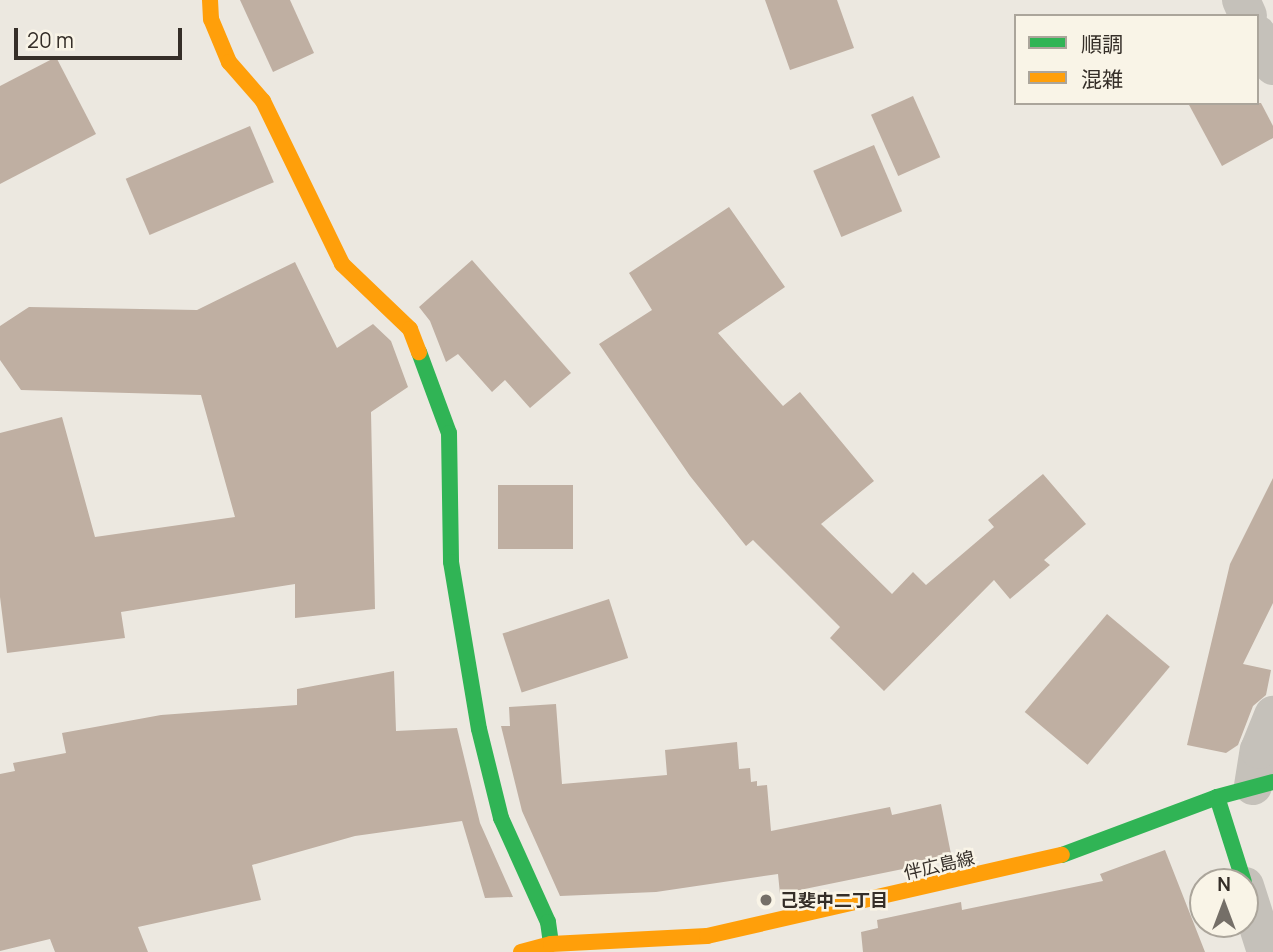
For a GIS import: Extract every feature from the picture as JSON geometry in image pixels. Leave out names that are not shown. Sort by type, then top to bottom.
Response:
[{"type":"street","points":[[209,0],[211,19],[229,62],[263,101],[342,264],[410,330],[449,433],[451,562],[480,729],[501,818],[548,922],[551,944]]},
{"type":"street","points":[[1259,38],[1273,66]]},
{"type":"street","points":[[1263,784],[1259,750],[1273,715]]},
{"type":"street","name":"伴広島線","points":[[521,952],[551,944],[707,936],[1042,861],[1090,847],[1217,797],[1263,784]]},
{"type":"street","points":[[1217,797],[1239,868]]},
{"type":"street","points":[[1259,930],[1266,952]]},
{"type":"building","points":[[240,0],[290,0],[314,53],[273,72]]},
{"type":"building","points":[[765,0],[837,0],[854,48],[790,70]]},
{"type":"building","points":[[56,57],[96,134],[0,184],[0,86]]},
{"type":"building","points":[[913,96],[940,157],[898,176],[871,115]]},
{"type":"building","points":[[1261,103],[1273,126],[1273,138],[1222,166],[1189,105]]},
{"type":"building","points":[[250,126],[274,182],[150,235],[126,179]]},
{"type":"building","points":[[874,145],[902,211],[841,237],[813,171]]},
{"type":"building","points":[[729,207],[785,287],[718,333],[783,406],[800,392],[874,481],[821,524],[892,594],[913,572],[926,585],[994,527],[988,520],[1043,474],[1086,524],[1044,560],[1050,565],[1010,599],[994,580],[884,691],[830,638],[840,627],[753,540],[746,546],[690,476],[599,344],[652,310],[629,273]]},
{"type":"building","points":[[472,260],[571,373],[530,408],[505,380],[492,392],[458,354],[446,362],[430,321],[419,307]]},
{"type":"building","points":[[295,262],[337,348],[373,324],[391,341],[408,387],[371,412],[375,609],[295,618],[295,584],[121,612],[125,638],[7,653],[0,597],[0,433],[62,417],[95,537],[235,517],[201,395],[21,390],[0,360],[0,326],[29,307],[197,310]]},
{"type":"building","points":[[1273,478],[1273,603],[1243,664],[1271,670],[1266,695],[1253,706],[1238,745],[1226,753],[1187,745],[1230,564]]},
{"type":"building","points":[[498,485],[573,485],[573,549],[498,549]]},
{"type":"building","points":[[609,599],[628,658],[522,693],[502,634]]},
{"type":"building","points":[[1107,614],[1170,667],[1088,765],[1025,712]]},
{"type":"building","points":[[394,671],[396,731],[457,728],[480,823],[513,897],[485,898],[462,821],[355,836],[252,865],[261,900],[138,927],[148,952],[55,952],[50,939],[0,951],[0,774],[15,771],[13,763],[66,753],[62,733],[161,715],[297,705],[297,689]]},
{"type":"building","points":[[556,704],[562,784],[667,775],[665,750],[737,742],[739,769],[750,768],[751,782],[757,781],[757,786],[767,785],[771,831],[890,807],[892,815],[941,804],[952,859],[780,894],[778,874],[656,892],[560,896],[522,811],[501,726],[510,726],[509,707]]},
{"type":"building","points":[[1165,850],[1189,911],[1189,938],[1200,938],[1205,952],[863,952],[861,932],[878,928],[877,920],[961,902],[962,910],[1103,881],[1100,874]]},
{"type":"traffic: fast","points":[[419,352],[449,433],[451,562],[479,729],[501,818],[548,922],[551,944]]},
{"type":"traffic: fast","points":[[1062,855],[1217,797],[1273,782]]},
{"type":"traffic: fast","points":[[1217,797],[1240,868]]},
{"type":"traffic: slow","points":[[210,0],[211,19],[229,62],[263,101],[342,264],[410,329],[419,352]]},
{"type":"traffic: slow","points":[[521,952],[551,944],[707,936],[1062,855]]},
{"type":"place","name":"己斐中二丁目","points":[[766,900]]}]
